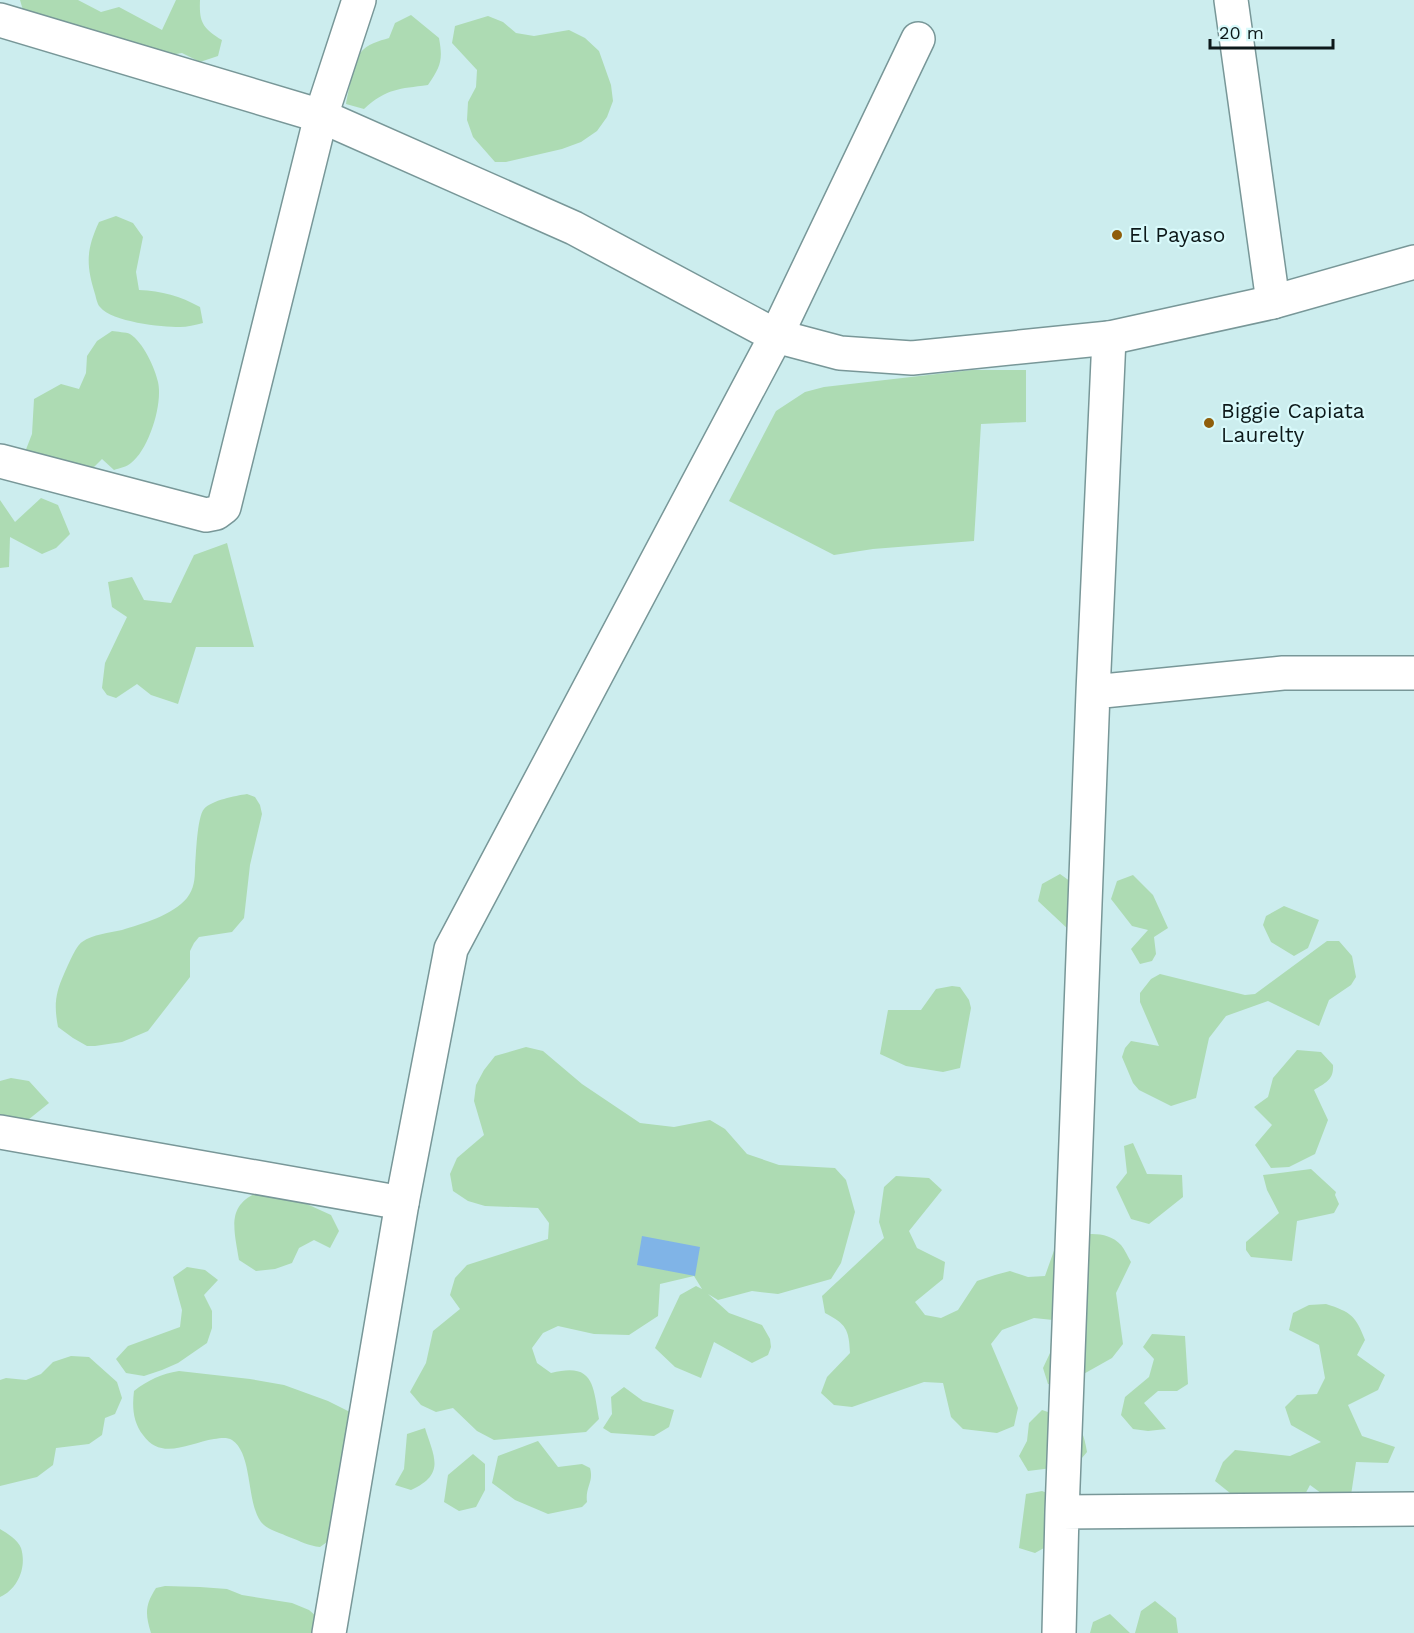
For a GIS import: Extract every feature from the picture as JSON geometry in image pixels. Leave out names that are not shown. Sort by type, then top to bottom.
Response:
[{"type":"street","points":[[0,460],[206,515],[216,513],[224,507],[321,116],[360,0]]},
{"type":"street","points":[[1231,0],[1274,303]]},
{"type":"street","points":[[0,20],[321,116],[574,228],[776,336],[840,353],[912,358],[1109,338],[1274,303],[1414,262]]},
{"type":"street","points":[[329,1633],[402,1203],[451,950],[776,336],[918,39]]},
{"type":"street","points":[[1059,1633],[1093,692],[1109,338]]},
{"type":"street","points":[[1093,692],[1283,673],[1414,674]]},
{"type":"street","points":[[0,1132],[402,1203]]},
{"type":"street","points":[[1062,1512],[1414,1509]]},
{"type":"green space","points":[[20,0],[78,0],[101,12],[119,7],[162,30],[176,0],[200,0],[200,14],[206,28],[222,40],[218,56],[200,62],[182,53],[147,59],[25,17]]},
{"type":"green space","points":[[411,15],[439,38],[440,63],[428,85],[387,93],[364,109],[346,104],[353,70],[360,53],[370,45],[389,38],[395,23]]},
{"type":"green space","points":[[488,16],[503,22],[516,33],[534,36],[569,30],[585,38],[599,51],[611,85],[613,101],[607,117],[597,131],[581,142],[562,149],[506,162],[495,162],[473,137],[467,120],[468,102],[476,87],[477,70],[452,43],[455,26]]},
{"type":"green space","points":[[116,216],[133,223],[143,237],[136,272],[139,290],[171,295],[193,303],[200,307],[203,323],[180,327],[150,325],[126,320],[100,307],[90,274],[90,249],[99,222]]},
{"type":"green space","points":[[112,331],[124,332],[135,338],[144,349],[158,382],[156,414],[144,448],[125,466],[114,470],[102,459],[90,471],[25,452],[32,434],[34,399],[61,384],[79,389],[86,373],[87,356],[97,341]]},
{"type":"green space","points":[[972,370],[1026,370],[1026,422],[981,424],[974,541],[873,549],[834,555],[729,501],[776,411],[805,392],[824,387]]},
{"type":"green space","points":[[41,498],[58,505],[70,534],[56,548],[42,554],[10,537],[9,567],[0,568],[0,500],[15,522]]},
{"type":"green space","points":[[227,543],[254,647],[196,647],[178,704],[151,695],[137,684],[116,698],[107,695],[102,688],[105,663],[127,617],[112,607],[108,582],[132,577],[144,600],[171,603],[194,555]]},
{"type":"green space","points":[[247,794],[255,797],[262,814],[250,865],[244,918],[232,932],[199,937],[190,951],[190,977],[148,1031],[122,1042],[87,1046],[58,1027],[57,994],[79,944],[91,937],[122,930],[157,918],[181,904],[189,895],[194,884],[198,828],[204,809],[218,801]]},
{"type":"green space","points":[[1060,874],[1081,889],[1069,930],[1038,901],[1042,884]]},
{"type":"green space","points":[[1133,875],[1153,895],[1168,928],[1154,937],[1156,954],[1152,961],[1140,964],[1131,949],[1148,930],[1132,926],[1111,899],[1117,881]]},
{"type":"green space","points":[[1284,906],[1319,920],[1308,948],[1294,956],[1271,942],[1263,925],[1266,916]]},
{"type":"green space","points":[[1327,941],[1339,941],[1352,956],[1356,977],[1351,985],[1329,1000],[1319,1026],[1268,1001],[1226,1016],[1209,1038],[1196,1098],[1171,1106],[1139,1090],[1133,1083],[1122,1057],[1125,1048],[1131,1041],[1159,1046],[1140,1002],[1140,993],[1151,979],[1160,974],[1245,995],[1255,994]]},
{"type":"green space","points":[[960,987],[969,1000],[971,1008],[960,1068],[943,1072],[906,1066],[880,1054],[888,1010],[921,1010],[936,989]]},
{"type":"green space","points":[[526,1047],[543,1051],[582,1084],[640,1123],[674,1127],[710,1120],[725,1129],[747,1154],[779,1165],[835,1168],[846,1180],[855,1212],[841,1263],[831,1279],[778,1294],[752,1291],[718,1300],[708,1294],[729,1313],[762,1325],[770,1339],[771,1347],[768,1355],[752,1363],[714,1342],[701,1378],[675,1367],[655,1348],[680,1295],[696,1286],[702,1289],[694,1276],[660,1284],[658,1316],[629,1335],[594,1334],[558,1326],[543,1333],[532,1348],[537,1363],[551,1373],[565,1370],[576,1371],[589,1379],[593,1387],[599,1419],[586,1432],[494,1440],[477,1431],[453,1408],[436,1412],[421,1405],[410,1392],[426,1363],[433,1331],[460,1309],[450,1295],[455,1278],[467,1265],[548,1239],[549,1223],[538,1208],[485,1206],[468,1201],[453,1191],[450,1174],[457,1158],[484,1135],[474,1101],[476,1085],[484,1070],[495,1056]]},
{"type":"green space","points":[[1297,1050],[1321,1052],[1333,1065],[1330,1078],[1314,1090],[1328,1120],[1315,1154],[1289,1167],[1271,1168],[1255,1145],[1272,1125],[1254,1107],[1268,1097],[1273,1078]]},
{"type":"green space","points":[[11,1078],[29,1081],[49,1103],[0,1140],[0,1081]]},
{"type":"green space","points":[[1133,1143],[1147,1174],[1182,1175],[1183,1197],[1149,1224],[1131,1219],[1116,1187],[1127,1173],[1124,1146]]},
{"type":"green space","points":[[1311,1169],[1336,1192],[1339,1204],[1334,1213],[1297,1221],[1292,1261],[1251,1257],[1246,1250],[1246,1242],[1279,1213],[1267,1190],[1263,1175]]},
{"type":"green space","points":[[896,1176],[929,1178],[942,1190],[909,1231],[917,1248],[945,1262],[943,1279],[915,1302],[925,1315],[941,1318],[958,1310],[977,1281],[995,1275],[1010,1271],[1028,1277],[1045,1276],[1057,1242],[1065,1239],[1099,1234],[1121,1245],[1131,1262],[1116,1293],[1123,1344],[1112,1358],[1064,1385],[1048,1384],[1043,1368],[1050,1353],[1053,1320],[1034,1318],[1002,1330],[991,1344],[1018,1408],[1014,1426],[997,1433],[963,1429],[951,1417],[943,1383],[924,1382],[852,1407],[834,1405],[821,1393],[827,1377],[850,1353],[845,1328],[825,1313],[822,1296],[884,1238],[879,1222],[884,1187]]},
{"type":"green space","points":[[266,1189],[331,1215],[339,1231],[330,1248],[314,1240],[299,1248],[292,1263],[275,1269],[256,1271],[239,1260],[234,1225],[238,1208],[244,1201]]},
{"type":"green space","points":[[187,1267],[205,1270],[218,1280],[204,1295],[212,1311],[212,1328],[207,1343],[178,1363],[162,1370],[144,1376],[126,1373],[116,1359],[128,1346],[180,1327],[182,1310],[173,1277]]},
{"type":"green space","points":[[1326,1304],[1352,1316],[1359,1325],[1365,1340],[1357,1355],[1385,1375],[1378,1390],[1348,1405],[1362,1436],[1395,1447],[1388,1463],[1356,1462],[1351,1495],[1336,1504],[1310,1485],[1302,1500],[1285,1505],[1272,1493],[1240,1501],[1215,1481],[1223,1462],[1235,1450],[1290,1456],[1321,1442],[1291,1425],[1285,1407],[1297,1395],[1317,1394],[1325,1378],[1319,1345],[1289,1330],[1293,1313],[1309,1305]]},
{"type":"green space","points":[[1152,1334],[1185,1336],[1188,1384],[1177,1391],[1158,1391],[1144,1403],[1166,1429],[1148,1431],[1133,1429],[1121,1415],[1125,1397],[1149,1377],[1154,1359],[1143,1347]]},
{"type":"green space","points":[[71,1356],[89,1357],[117,1382],[122,1398],[115,1414],[105,1418],[102,1435],[89,1444],[56,1448],[53,1465],[37,1477],[0,1486],[0,1380],[6,1378],[26,1380],[41,1374],[53,1362]]},
{"type":"green space","points":[[179,1371],[284,1385],[328,1401],[352,1413],[330,1540],[320,1547],[312,1546],[274,1531],[261,1522],[253,1502],[243,1456],[239,1447],[232,1440],[217,1439],[167,1449],[150,1443],[137,1425],[133,1403],[134,1391],[155,1378]]},
{"type":"green space","points":[[624,1387],[643,1401],[674,1410],[669,1427],[654,1436],[611,1433],[603,1428],[612,1414],[611,1397]]},
{"type":"green space","points":[[1042,1410],[1074,1422],[1082,1432],[1087,1452],[1076,1465],[1028,1471],[1019,1456],[1027,1441],[1029,1423]]},
{"type":"green space","points":[[425,1428],[434,1456],[433,1471],[429,1478],[411,1490],[395,1485],[404,1469],[407,1434]]},
{"type":"green space","points":[[538,1441],[558,1467],[582,1464],[590,1468],[587,1502],[582,1507],[548,1514],[515,1500],[492,1483],[498,1456]]},
{"type":"green space","points":[[473,1454],[485,1464],[485,1490],[476,1507],[459,1511],[444,1502],[448,1475]]},
{"type":"green space","points":[[1042,1491],[1058,1497],[1062,1538],[1035,1553],[1019,1548],[1026,1494]]},
{"type":"green space","points":[[0,1529],[20,1545],[23,1563],[20,1577],[12,1589],[0,1597]]},
{"type":"green space","points":[[165,1586],[227,1589],[242,1595],[292,1603],[309,1610],[316,1616],[326,1633],[151,1633],[147,1615],[148,1605],[156,1588]]},
{"type":"green space","points":[[1155,1601],[1176,1618],[1178,1633],[1135,1633],[1141,1611]]},
{"type":"green space","points":[[1110,1614],[1130,1633],[1090,1633],[1093,1622]]},
{"type":"water","points":[[642,1236],[700,1247],[695,1276],[637,1265]]},
{"type":"place","name":"El Payaso","points":[[1117,235]]},
{"type":"place","name":"Biggie Capiata Laurelty","points":[[1209,423]]}]
